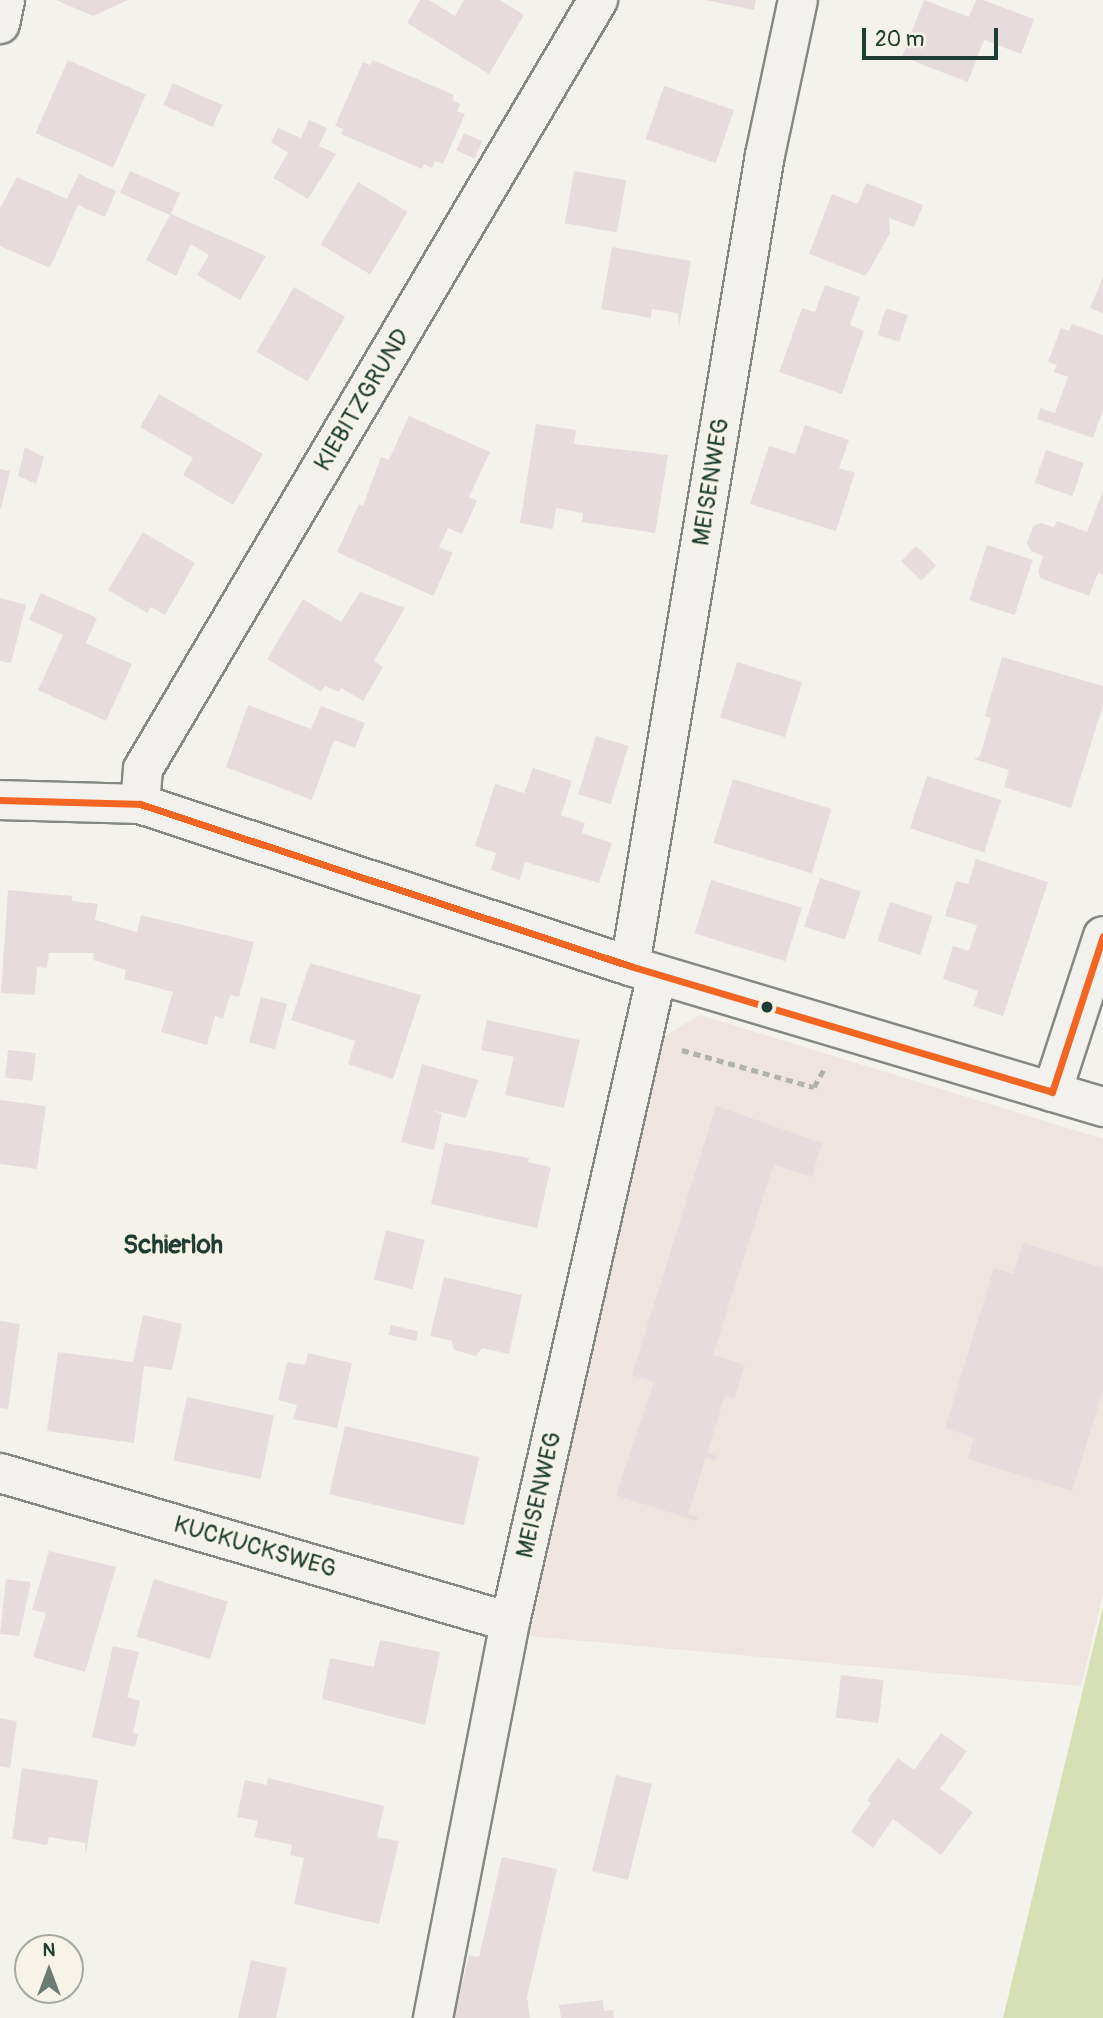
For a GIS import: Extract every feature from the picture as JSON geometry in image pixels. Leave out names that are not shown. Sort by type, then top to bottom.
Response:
[{"type":"street","points":[[0,24],[5,0]]},
{"type":"street","name":"KIEBITZGRUND","points":[[139,804],[143,769],[598,0]]},
{"type":"street","name":"MEISENWEG","points":[[433,2018],[510,1622],[643,1038],[644,970],[765,155],[798,0]]},
{"type":"street","points":[[0,800],[139,804],[644,970],[1103,1107]]},
{"type":"street","points":[[1052,1092],[1103,936]]},
{"type":"street","name":"KUCKUCKSWEG","points":[[0,1473],[510,1622]]},
{"type":"path","points":[[643,1038],[814,1087],[846,1030]]},
{"type":"shaded area","points":[[700,1015],[1103,1139],[1103,1594],[1081,1686],[529,1636],[661,1038]]},
{"type":"green space","points":[[1103,1607],[1103,2018],[1003,2018]]},
{"type":"building","points":[[56,0],[128,0],[93,16]]},
{"type":"building","points":[[420,0],[429,0],[455,16],[464,0],[500,0],[524,15],[489,74],[407,23]]},
{"type":"building","points":[[705,0],[756,0],[754,10]]},
{"type":"building","points":[[924,0],[969,17],[976,0],[983,0],[1034,19],[1021,54],[984,40],[968,82],[902,57]]},
{"type":"building","points":[[68,60],[146,95],[113,168],[35,133]]},
{"type":"building","points":[[373,60],[454,95],[452,100],[460,104],[457,111],[465,114],[443,164],[435,161],[432,168],[424,164],[422,169],[341,134],[343,129],[335,126],[363,62],[370,65]]},
{"type":"building","points":[[173,83],[222,105],[213,127],[163,105]]},
{"type":"building","points":[[664,86],[734,110],[716,163],[646,139]]},
{"type":"building","points":[[309,120],[327,128],[319,146],[336,154],[308,199],[273,178],[288,153],[271,142],[278,128],[301,138]]},
{"type":"building","points":[[464,133],[482,141],[475,158],[456,150]]},
{"type":"building","points":[[130,171],[180,193],[171,214],[266,256],[240,300],[197,275],[209,255],[191,244],[176,276],[146,260],[170,215],[120,193]]},
{"type":"building","points":[[574,171],[626,180],[617,232],[565,223]]},
{"type":"building","points":[[79,174],[116,191],[105,217],[78,205],[50,268],[0,246],[0,208],[17,177],[67,199]]},
{"type":"building","points":[[358,182],[408,212],[370,274],[320,245]]},
{"type":"building","points":[[866,183],[923,205],[914,227],[889,218],[890,233],[866,276],[809,254],[832,194],[858,204]]},
{"type":"building","points":[[612,247],[691,261],[679,328],[678,313],[652,309],[651,318],[601,309]]},
{"type":"building","points":[[1103,277],[1103,313],[1090,308]]},
{"type":"building","points":[[825,285],[860,297],[850,325],[864,331],[842,394],[779,372],[802,308],[815,312]]},
{"type":"building","points":[[294,287],[345,316],[308,381],[256,352]]},
{"type":"building","points":[[886,308],[908,315],[899,342],[877,335]]},
{"type":"building","points":[[1072,324],[1103,335],[1103,410],[1093,438],[1037,419],[1040,408],[1055,413],[1068,377],[1054,372],[1057,365],[1048,362],[1061,328],[1069,331]]},
{"type":"building","points":[[159,394],[263,454],[233,505],[183,475],[193,458],[140,427]]},
{"type":"building","points":[[409,416],[490,452],[469,497],[477,501],[462,534],[448,528],[439,547],[453,553],[433,596],[337,552],[359,504],[363,506],[381,457],[389,460]]},
{"type":"building","points":[[536,424],[576,430],[574,444],[668,455],[655,533],[582,522],[583,513],[556,508],[553,529],[520,523]]},
{"type":"building","points":[[805,425],[849,440],[839,468],[855,473],[836,531],[750,504],[769,446],[795,454]]},
{"type":"building","points":[[25,447],[44,457],[36,484],[18,476]]},
{"type":"building","points":[[1046,450],[1084,463],[1072,496],[1035,483]]},
{"type":"building","points":[[0,469],[10,471],[1,509],[0,509]]},
{"type":"building","points":[[1103,491],[1103,574],[1098,573],[1089,596],[1040,578],[1038,571],[1043,556],[1031,551],[1027,543],[1033,526],[1041,523],[1054,527],[1057,521],[1087,532]]},
{"type":"building","points":[[143,532],[195,563],[165,615],[151,607],[147,613],[108,590]]},
{"type":"building","points":[[987,545],[1033,560],[1015,615],[969,600]]},
{"type":"building","points":[[916,546],[936,565],[922,581],[901,561]]},
{"type":"building","points":[[360,592],[405,608],[374,661],[383,667],[363,701],[341,688],[339,692],[325,686],[321,692],[267,659],[303,599],[341,622]]},
{"type":"building","points":[[41,593],[97,618],[86,643],[132,664],[106,721],[38,690],[63,635],[29,620]]},
{"type":"building","points":[[0,598],[26,605],[11,663],[0,661]]},
{"type":"building","points":[[1002,657],[1103,686],[1103,705],[1071,808],[1004,787],[1009,770],[974,759],[980,756],[991,718],[985,716]]},
{"type":"building","points":[[737,662],[802,682],[785,737],[720,717]]},
{"type":"building","points":[[248,705],[311,729],[321,706],[365,723],[355,748],[334,740],[312,800],[226,767]]},
{"type":"building","points":[[596,736],[629,746],[611,804],[578,794]]},
{"type":"building","points":[[533,768],[572,781],[561,815],[585,823],[582,833],[612,843],[599,883],[525,862],[520,880],[491,870],[496,853],[475,846],[495,784],[524,793]]},
{"type":"building","points":[[927,776],[1001,800],[984,852],[910,828]]},
{"type":"building","points":[[733,779],[831,809],[812,873],[713,843]]},
{"type":"building","points":[[976,859],[1048,882],[1003,1016],[973,1006],[978,991],[943,979],[953,946],[969,951],[977,925],[945,916],[956,881],[968,884]]},
{"type":"building","points":[[820,878],[861,891],[845,940],[804,927]]},
{"type":"building","points":[[711,880],[802,908],[785,961],[695,934]]},
{"type":"building","points":[[8,890],[72,896],[72,901],[98,904],[95,920],[137,932],[141,915],[254,942],[239,997],[230,995],[223,1019],[215,1016],[207,1045],[161,1032],[173,992],[124,979],[126,970],[93,960],[94,953],[49,953],[47,968],[37,967],[35,995],[1,993]]},
{"type":"building","points":[[890,902],[933,916],[920,955],[877,941]]},
{"type":"building","points":[[310,963],[421,995],[393,1079],[348,1064],[355,1041],[291,1020]]},
{"type":"building","points":[[261,997],[287,1004],[275,1049],[249,1042]]},
{"type":"building","points":[[487,1020],[580,1040],[564,1108],[505,1095],[514,1057],[481,1050]]},
{"type":"building","points":[[8,1050],[36,1053],[33,1081],[5,1078]]},
{"type":"building","points":[[422,1064],[478,1080],[466,1118],[432,1110],[442,1114],[434,1150],[401,1142]]},
{"type":"building","points":[[0,1100],[46,1106],[37,1169],[0,1164]]},
{"type":"building","points":[[716,1106],[822,1143],[812,1177],[775,1165],[771,1172],[713,1355],[745,1365],[734,1399],[725,1396],[707,1453],[717,1456],[715,1460],[706,1457],[688,1514],[698,1516],[696,1521],[616,1495],[654,1382],[632,1375]]},
{"type":"building","points":[[445,1143],[529,1158],[528,1162],[551,1167],[537,1228],[431,1204]]},
{"type":"building","points":[[386,1230],[425,1240],[412,1289],[374,1279]]},
{"type":"building","points":[[1023,1243],[1103,1268],[1103,1390],[1072,1491],[968,1459],[974,1438],[945,1428],[994,1268],[1013,1274]]},
{"type":"building","points":[[444,1277],[522,1295],[509,1354],[482,1348],[476,1356],[454,1350],[452,1341],[430,1336]]},
{"type":"building","points":[[143,1315],[182,1324],[172,1370],[144,1366],[134,1443],[47,1431],[58,1352],[133,1362]]},
{"type":"building","points":[[0,1321],[20,1324],[8,1409],[0,1408]]},
{"type":"building","points":[[391,1325],[418,1331],[416,1341],[389,1335]]},
{"type":"building","points":[[308,1353],[352,1363],[337,1428],[293,1419],[297,1405],[278,1400],[287,1362],[305,1365]]},
{"type":"building","points":[[187,1397],[274,1416],[261,1479],[173,1461]]},
{"type":"building","points":[[345,1426],[479,1457],[464,1525],[329,1494]]},
{"type":"building","points":[[49,1551],[116,1567],[85,1672],[33,1657],[46,1613],[32,1610]]},
{"type":"building","points":[[6,1579],[31,1582],[19,1636],[0,1634]]},
{"type":"building","points":[[154,1579],[228,1602],[210,1659],[136,1636]]},
{"type":"building","points":[[380,1640],[440,1652],[425,1725],[322,1699],[330,1658],[374,1667]]},
{"type":"building","points":[[113,1646],[139,1652],[127,1697],[140,1701],[133,1733],[138,1734],[135,1747],[92,1737]]},
{"type":"building","points":[[841,1675],[884,1680],[878,1723],[836,1718]]},
{"type":"building","points":[[0,1718],[17,1721],[10,1768],[0,1766]]},
{"type":"building","points":[[941,1733],[967,1751],[940,1789],[973,1812],[941,1855],[893,1819],[873,1848],[851,1831],[871,1803],[867,1800],[898,1758],[914,1770]]},
{"type":"building","points":[[22,1768],[98,1780],[86,1854],[85,1843],[49,1837],[47,1845],[12,1839]]},
{"type":"building","points":[[616,1775],[652,1784],[628,1880],[592,1871]]},
{"type":"building","points":[[268,1778],[384,1806],[377,1837],[399,1841],[379,1924],[294,1904],[304,1858],[290,1855],[292,1845],[254,1837],[258,1821],[237,1817],[245,1780],[267,1785]]},
{"type":"building","points":[[502,1857],[557,1869],[527,1997],[530,2018],[454,2018],[469,1955],[479,1957]]},
{"type":"building","points":[[251,1960],[287,1968],[276,2018],[238,2018]]},
{"type":"building","points":[[603,2000],[604,2011],[613,2010],[614,2018],[561,2018],[559,2005]]},
{"type":"transit line","points":[[0,800],[140,804],[630,966],[1052,1092]]},
{"type":"transit line","points":[[1052,1092],[1103,936]]},
{"type":"district","name":"Schierloh","points":[[173,1246]]}]
